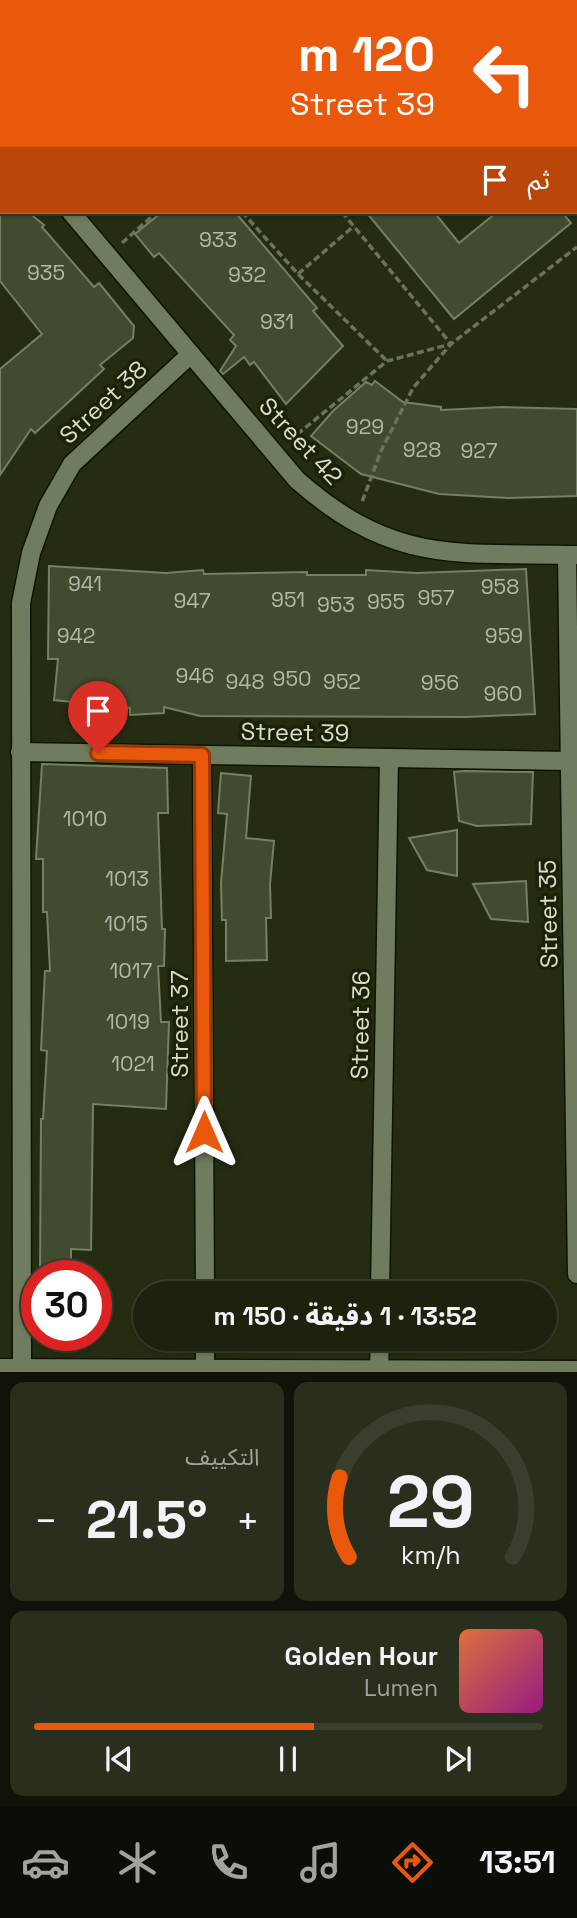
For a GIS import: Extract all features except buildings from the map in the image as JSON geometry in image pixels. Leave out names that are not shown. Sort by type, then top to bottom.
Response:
[{"type":"street","name":"Street 42","points":[[73,214],[297,480],[324,503],[354,523],[386,538],[421,549],[457,554],[572,555]]},
{"type":"street","name":"Street 38","points":[[22,1368],[21,603],[31,553],[48,506],[72,464],[191,354]]},
{"type":"street","name":"Street 35","points":[[572,555],[570,761],[577,1274]]},
{"type":"street","name":"Street 39","points":[[20,752],[570,761]]},
{"type":"street","name":"Street 37","points":[[202,755],[205,1281]]},
{"type":"street","name":"Street 36","points":[[380,1281],[389,758]]},
{"type":"street","points":[[205,1351],[205,1369]]},
{"type":"street","points":[[379,1369],[380,1351]]},
{"type":"street","points":[[0,1368],[577,1370]]},
{"type":"path","points":[[108,255],[155,214]]},
{"type":"path","points":[[244,214],[298,274],[387,361]]},
{"type":"path","points":[[344,214],[451,344]]},
{"type":"path","points":[[298,274],[354,226]]},
{"type":"path","points":[[354,523],[382,451],[412,388],[451,344],[577,247]]},
{"type":"path","points":[[275,452],[387,361],[451,344]]},
{"type":"route","points":[[98,753],[202,755],[204,1132]]}]
